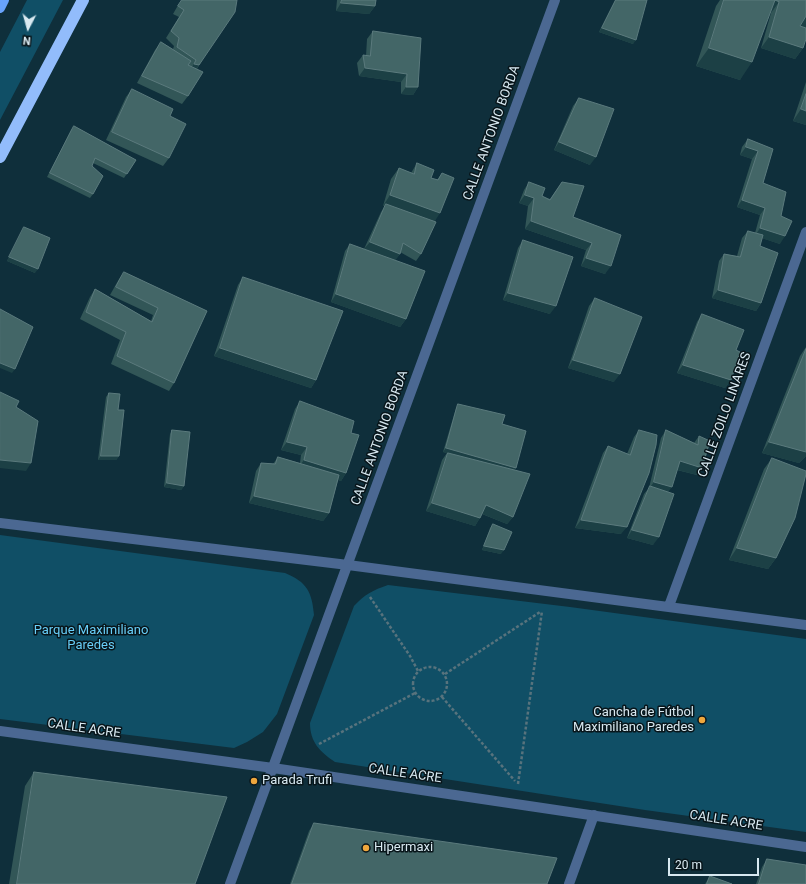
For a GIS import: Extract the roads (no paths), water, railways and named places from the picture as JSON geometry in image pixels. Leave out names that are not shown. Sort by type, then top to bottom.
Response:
[{"type":"highway","points":[[0,157],[83,0]]},
{"type":"main road","points":[[0,8],[4,0]]},
{"type":"street","name":"CALLE ANTONIO BORDA","points":[[230,884],[555,0]]},
{"type":"street","name":"CALLE ZOILO LINARES","points":[[668,606],[806,232]]},
{"type":"street","points":[[0,523],[348,564],[806,625]]},
{"type":"street","name":"CALLE ACRE","points":[[0,731],[594,814],[806,847]]},
{"type":"street","points":[[569,884],[594,814]]},
{"type":"place","name":"Cancha de Fútbol Maximiliano Paredes","points":[[702,720]]},
{"type":"place","name":"Parada Trufi","points":[[254,781]]},
{"type":"place","name":"Hipermaxi","points":[[366,848]]},
{"type":"park label","name":"Parque Maximiliano Paredes","points":[[91,638]]}]
